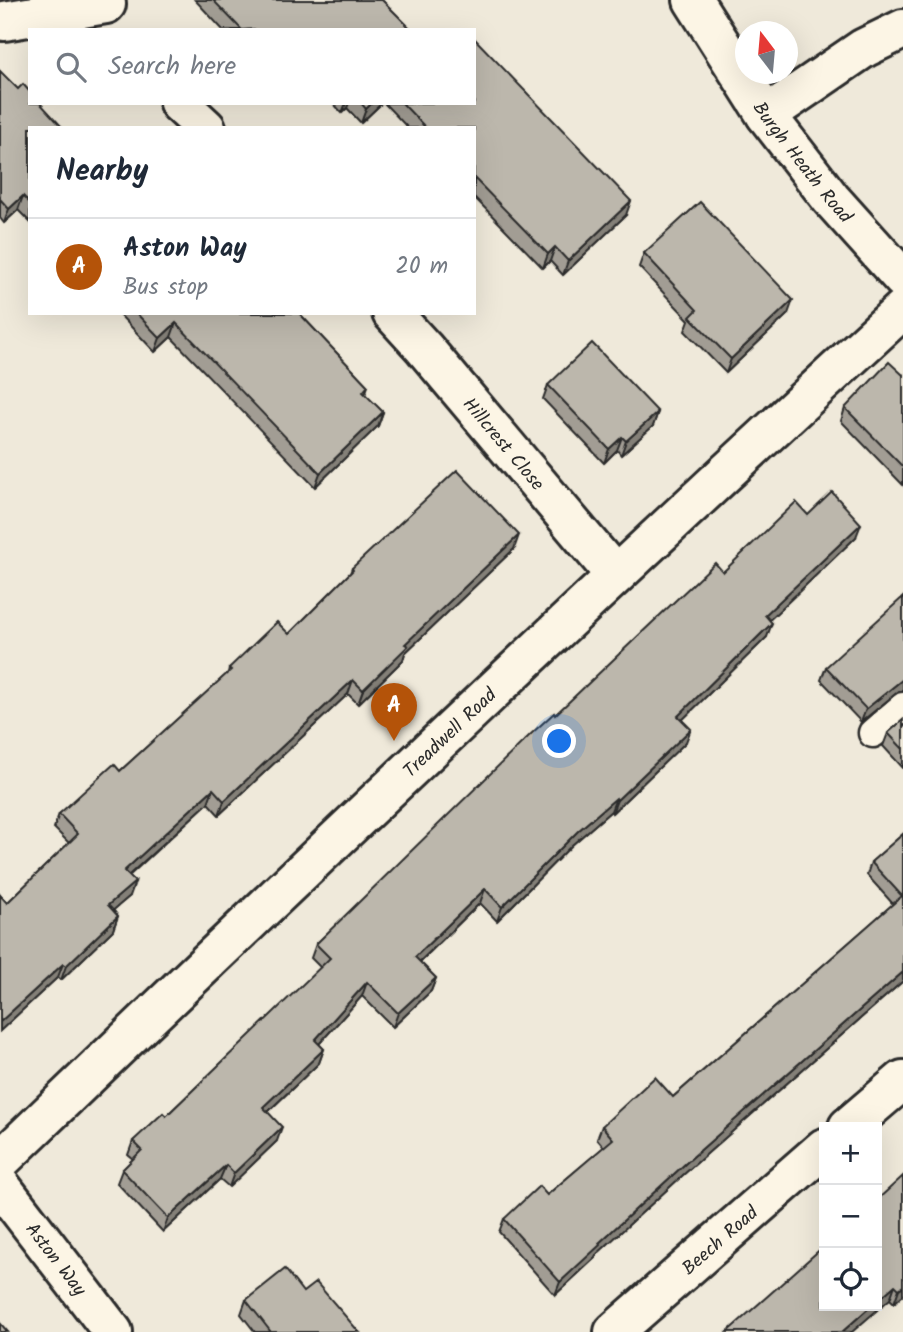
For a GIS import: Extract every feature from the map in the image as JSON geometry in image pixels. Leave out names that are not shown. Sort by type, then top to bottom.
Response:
[{"type":"street","name":"Burgh Heath Road","points":[[692,0],[766,114],[831,199],[903,279]]},
{"type":"street","points":[[4,21],[108,11]]},
{"type":"street","points":[[766,114],[864,48],[903,29]]},
{"type":"street","points":[[181,105],[204,126]]},
{"type":"street","name":"Treadwell Road","points":[[0,1161],[615,575],[903,309]]},
{"type":"street","name":"Hillcrest Close","points":[[394,315],[615,575]]},
{"type":"street","points":[[854,1122],[903,1080]]},
{"type":"street","name":"Beech Road","points":[[614,1332],[819,1152]]},
{"type":"street","name":"Aston Way","points":[[0,1185],[113,1332]]},
{"type":"lane","points":[[873,733],[903,706]]},
{"type":"building","points":[[213,0],[382,0],[410,28],[240,28]]},
{"type":"building","points":[[476,40],[631,201],[568,261],[555,247],[548,254],[476,180],[476,126],[424,126],[404,105],[476,105]]},
{"type":"building","points":[[0,71],[18,89],[23,84],[28,90],[28,105],[42,105],[61,126],[28,126],[28,201],[23,196],[9,209],[0,199]]},
{"type":"building","points":[[700,202],[793,300],[731,359],[690,317],[697,310],[644,253]]},
{"type":"building","points":[[138,315],[301,315],[368,386],[363,392],[383,412],[320,473],[176,323],[160,338]]},
{"type":"building","points":[[592,343],[658,412],[626,441],[622,437],[609,449],[548,385]]},
{"type":"building","points":[[889,362],[903,375],[903,467],[845,408]]},
{"type":"building","points":[[457,470],[519,535],[405,644],[408,646],[363,690],[353,680],[224,801],[213,789],[124,871],[135,882],[108,905],[118,916],[66,966],[63,964],[0,1022],[0,895],[7,903],[78,834],[59,814],[114,764],[120,771],[231,670],[229,668],[277,622],[289,634],[353,570],[352,568]]},
{"type":"building","points":[[832,492],[861,524],[765,615],[772,623],[678,716],[691,729],[617,800],[616,798],[578,831],[502,907],[485,889],[415,957],[436,978],[398,1013],[367,982],[315,1040],[324,1049],[263,1107],[282,1127],[234,1173],[226,1165],[168,1218],[122,1170],[142,1150],[133,1141],[163,1113],[166,1116],[330,958],[316,944],[531,734],[554,713],[555,715],[715,563],[723,572],[796,502],[808,515]]},
{"type":"building","points":[[903,597],[903,679],[866,709],[826,667]]},
{"type":"building","points":[[903,720],[903,749],[888,733]]},
{"type":"building","points":[[903,834],[903,972],[687,1162],[560,1282],[504,1219],[539,1186],[547,1195],[613,1139],[602,1126],[655,1077],[673,1097],[902,896],[871,862]]},
{"type":"building","points":[[903,1176],[903,1286],[899,1289],[895,1285],[882,1297],[882,1248],[882,1195]]},
{"type":"building","points":[[819,1250],[819,1311],[865,1311],[842,1332],[727,1332]]},
{"type":"building","points":[[285,1269],[303,1292],[316,1282],[359,1332],[271,1332],[246,1300]]},
{"type":"building","points":[[0,1323],[8,1332],[0,1332]]},
{"type":"place","name":"Aston Way","points":[[394,741]]}]
